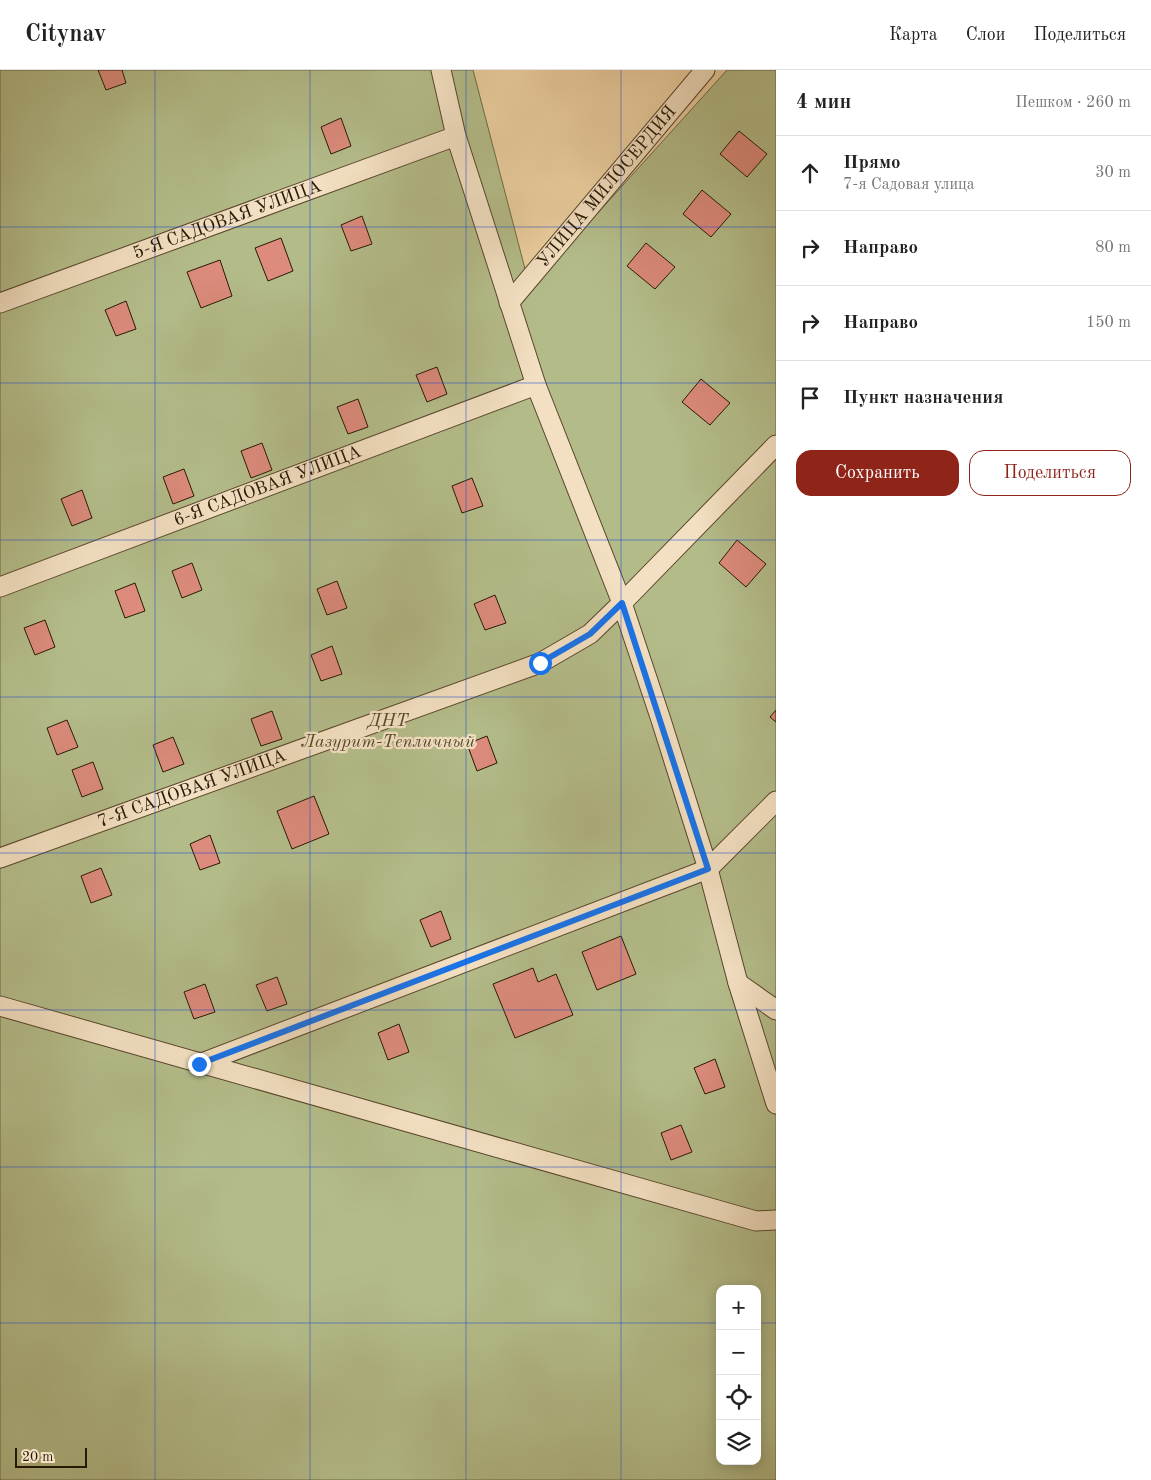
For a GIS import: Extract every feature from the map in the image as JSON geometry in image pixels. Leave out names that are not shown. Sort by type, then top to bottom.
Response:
[{"type":"street","points":[[441,70],[456,136],[536,385],[622,603],[708,869],[738,983],[776,1104]]},
{"type":"street","name":"УЛИЦА МИЛОСЕРДИЯ","points":[[509,303],[705,70]]},
{"type":"street","name":"5-Я САДОВАЯ УЛИЦА","points":[[0,303],[456,136]]},
{"type":"street","name":"6-Я САДОВАЯ УЛИЦА","points":[[0,588],[536,385]]},
{"type":"street","name":"7-Я САДОВАЯ УЛИЦА","points":[[0,858],[540,663],[590,634],[776,445]]},
{"type":"street","points":[[199,1064],[708,869],[776,801]]},
{"type":"street","points":[[738,983],[776,1010]]},
{"type":"street","points":[[0,1006],[756,1221],[776,1220]]},
{"type":"green space","name":"ДНТ Лазурит-Тепличный","points":[[0,70],[473,70],[530,288],[727,70],[776,70],[776,1480],[0,1480]]},
{"type":"building","points":[[98,70],[122,70],[126,83],[106,90]]},
{"type":"building","points":[[341,118],[351,146],[331,154],[321,127]]},
{"type":"building","points":[[739,131],[767,154],[747,177],[720,154]]},
{"type":"building","points":[[702,190],[731,214],[711,237],[683,214]]},
{"type":"building","points":[[362,216],[372,244],[351,251],[341,225]]},
{"type":"building","points":[[281,238],[293,271],[268,281],[255,248]]},
{"type":"building","points":[[646,243],[675,267],[655,289],[627,266]]},
{"type":"building","points":[[220,260],[232,296],[201,308],[187,272]]},
{"type":"building","points":[[126,301],[136,329],[116,336],[105,310]]},
{"type":"building","points":[[437,367],[447,394],[427,402],[416,375]]},
{"type":"building","points":[[701,379],[730,403],[710,425],[682,402]]},
{"type":"building","points":[[358,399],[368,427],[348,434],[337,407]]},
{"type":"building","points":[[262,443],[272,470],[251,478],[241,451]]},
{"type":"building","points":[[184,469],[194,496],[173,504],[163,477]]},
{"type":"building","points":[[472,478],[483,506],[462,513],[452,486]]},
{"type":"building","points":[[82,490],[92,518],[72,526],[61,499]]},
{"type":"building","points":[[737,540],[766,564],[746,587],[719,563]]},
{"type":"building","points":[[192,563],[202,590],[182,598],[172,571]]},
{"type":"building","points":[[337,581],[347,608],[327,615],[317,589]]},
{"type":"building","points":[[135,583],[145,611],[125,618],[115,591]]},
{"type":"building","points":[[495,595],[506,623],[485,630],[474,604]]},
{"type":"building","points":[[45,620],[55,647],[35,655],[24,628]]},
{"type":"building","points":[[332,646],[342,674],[321,681],[311,655]]},
{"type":"building","points":[[776,710],[776,722],[770,717]]},
{"type":"building","points":[[272,711],[282,739],[261,746],[251,719]]},
{"type":"building","points":[[67,720],[78,747],[57,755],[47,728]]},
{"type":"building","points":[[487,736],[497,763],[477,771],[467,744]]},
{"type":"building","points":[[173,737],[184,764],[163,772],[153,745]]},
{"type":"building","points":[[93,762],[103,789],[82,797],[72,770]]},
{"type":"building","points":[[314,796],[329,834],[292,849],[277,811]]},
{"type":"building","points":[[210,835],[220,863],[200,870],[190,844]]},
{"type":"building","points":[[101,868],[112,895],[91,903],[81,876]]},
{"type":"building","points":[[441,911],[451,939],[431,947],[420,920]]},
{"type":"building","points":[[621,936],[636,974],[597,990],[582,952]]},
{"type":"building","points":[[533,968],[538,982],[556,974],[573,1015],[515,1038],[493,984]]},
{"type":"building","points":[[277,977],[287,1004],[267,1011],[256,985]]},
{"type":"building","points":[[205,984],[215,1012],[194,1019],[184,992]]},
{"type":"building","points":[[399,1024],[409,1052],[388,1060],[378,1033]]},
{"type":"building","points":[[715,1059],[725,1087],[705,1094],[694,1068]]},
{"type":"building","points":[[681,1125],[692,1152],[671,1160],[661,1133]]},
{"type":"route","points":[[199,1064],[708,869],[622,603],[590,634],[540,663]]}]
